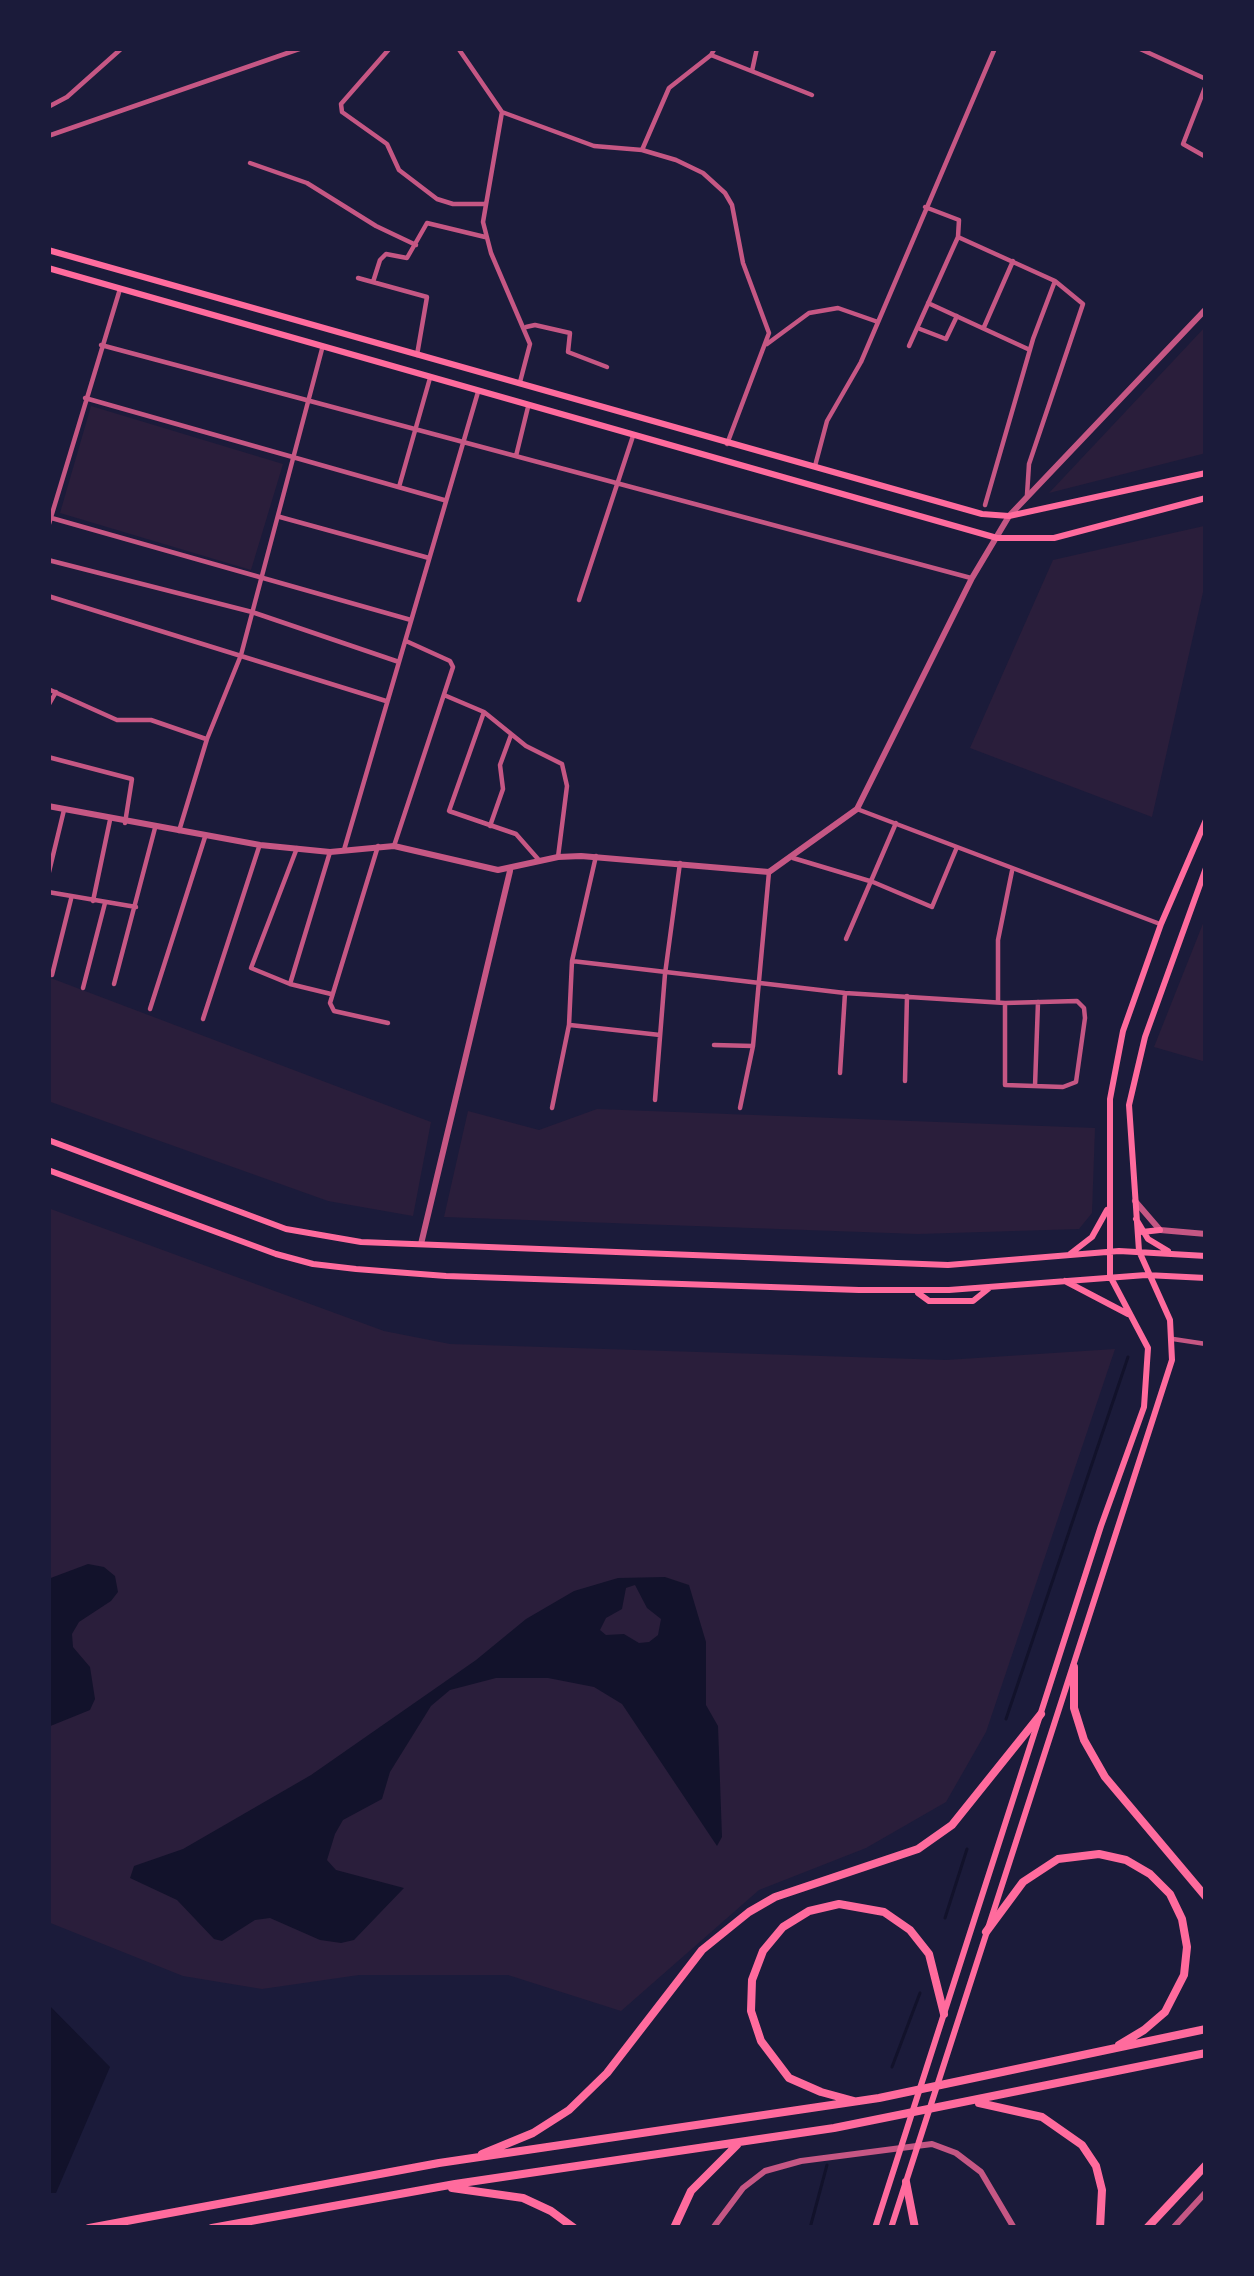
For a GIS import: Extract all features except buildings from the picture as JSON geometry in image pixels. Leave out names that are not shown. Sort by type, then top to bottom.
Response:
[{"type":"highway","points":[[1074,1667],[1074,1708],[1084,1741],[1105,1777],[1206,1897]]},
{"type":"highway","points":[[463,2159],[533,2133],[569,2110],[607,2073],[702,1950],[749,1912],[775,1897],[918,1849],[952,1825],[1041,1714]]},
{"type":"highway","points":[[986,1932],[1014,1892],[1046,1865],[1085,1854],[1126,1860],[1161,1884],[1182,1919],[1186,1961],[1173,2000],[1155,2022],[1110,2050]]},
{"type":"highway","points":[[857,2102],[803,2085],[778,2067],[761,2041],[751,1996],[757,1966],[772,1939],[809,1911],[855,1904],[898,1920],[928,1954],[944,2014]]},
{"type":"highway","points":[[89,2228],[463,2159],[857,2102],[1206,2030]]},
{"type":"highway","points":[[212,2228],[439,2186],[970,2102],[1206,2053]]},
{"type":"highway","points":[[970,2102],[1042,2117],[1064,2128],[1090,2155],[1102,2190],[1100,2228]]},
{"type":"highway","points":[[674,2228],[691,2191],[740,2142]]},
{"type":"highway","points":[[1147,2228],[1206,2165]]},
{"type":"highway","points":[[905,2182],[915,2228]]},
{"type":"highway","points":[[439,2186],[502,2193],[551,2211],[574,2228]]},
{"type":"main road","points":[[48,250],[982,514],[1009,516],[1206,473]]},
{"type":"main road","points":[[48,268],[998,538],[1054,538],[1206,498]]},
{"type":"main road","points":[[875,2228],[1144,1407],[1148,1348],[1110,1276],[1109,1099],[1123,1031],[1161,924],[1206,820]]},
{"type":"main road","points":[[892,2228],[1167,1383],[1173,1339],[1164,1305],[1138,1251],[1130,1105],[1145,1036],[1206,868]]},
{"type":"main road","points":[[48,1140],[286,1229],[361,1242],[926,1264],[1138,1251],[1206,1256]]},
{"type":"main road","points":[[48,1170],[313,1264],[446,1276],[915,1290],[1110,1276],[1206,1278]]},
{"type":"main road","points":[[1067,1256],[1092,1237],[1109,1207]]},
{"type":"main road","points":[[1134,1216],[1142,1232],[1169,1252]]},
{"type":"main road","points":[[1142,1232],[1160,1230]]},
{"type":"main road","points":[[1065,1281],[1131,1316]]},
{"type":"street","points":[[48,107],[68,97],[122,48]]},
{"type":"street","points":[[48,136],[302,48]]},
{"type":"street","points":[[390,48],[341,104],[342,112],[387,144],[399,170],[437,200],[453,205],[484,204]]},
{"type":"street","points":[[458,48],[502,112],[594,146],[642,150],[690,165],[725,193],[732,205],[743,263],[767,325],[767,344],[728,444]]},
{"type":"street","points":[[752,70],[757,48]]},
{"type":"street","points":[[814,468],[827,422],[861,362],[995,48]]},
{"type":"street","points":[[1138,48],[1206,82],[1183,144],[1206,158]]},
{"type":"street","points":[[642,150],[669,88],[713,52],[812,95]]},
{"type":"street","points":[[502,112],[484,204],[485,237],[526,327],[530,356],[519,383]]},
{"type":"street","points":[[250,163],[307,183],[416,245]]},
{"type":"street","points":[[910,346],[958,237],[959,220],[925,207]]},
{"type":"street","points":[[373,282],[386,254],[406,258],[427,224],[485,237]]},
{"type":"street","points":[[958,237],[1055,281],[1083,304],[1029,464],[1027,495]]},
{"type":"street","points":[[983,328],[1013,261]]},
{"type":"street","points":[[358,278],[427,298],[417,355]]},
{"type":"street","points":[[985,505],[1055,281]]},
{"type":"street","points":[[48,527],[120,290]]},
{"type":"street","points":[[928,303],[1030,350]]},
{"type":"street","points":[[767,344],[808,313],[841,309],[878,322]]},
{"type":"street","points":[[48,806],[260,845],[330,852],[394,846],[510,871],[558,856],[596,856],[769,872],[857,809],[972,578],[1009,516],[1206,309]]},
{"type":"street","points":[[917,328],[946,339],[957,316]]},
{"type":"street","points":[[526,327],[570,333],[568,352],[608,367]]},
{"type":"street","points":[[101,346],[972,578]]},
{"type":"street","points":[[179,831],[207,739],[241,656],[323,347]]},
{"type":"street","points":[[399,487],[430,378]]},
{"type":"street","points":[[344,850],[478,392]]},
{"type":"street","points":[[86,398],[446,500]]},
{"type":"street","points":[[516,456],[528,406]]},
{"type":"street","points":[[579,600],[633,436]]},
{"type":"street","points":[[50,517],[411,620]]},
{"type":"street","points":[[280,517],[429,558]]},
{"type":"street","points":[[48,560],[252,612],[399,662]]},
{"type":"street","points":[[48,596],[387,701]]},
{"type":"street","points":[[394,846],[452,663],[406,641]]},
{"type":"street","points":[[48,706],[52,690],[117,720],[151,720],[207,739]]},
{"type":"street","points":[[445,695],[484,712],[564,768],[567,786],[558,856]]},
{"type":"street","points":[[484,712],[449,812],[516,834],[540,863]]},
{"type":"street","points":[[490,826],[503,789],[500,765],[511,735]]},
{"type":"street","points":[[48,758],[132,779],[125,823]]},
{"type":"street","points":[[857,809],[1161,924]]},
{"type":"street","points":[[48,876],[64,810]]},
{"type":"street","points":[[93,901],[110,820]]},
{"type":"street","points":[[847,939],[896,822]]},
{"type":"street","points":[[114,984],[155,828]]},
{"type":"street","points":[[150,1009],[205,837]]},
{"type":"street","points":[[203,1019],[260,845]]},
{"type":"street","points":[[378,846],[329,1004],[334,1011],[388,1023]]},
{"type":"street","points":[[793,858],[873,882],[932,907],[957,847]]},
{"type":"street","points":[[297,848],[251,968],[332,994]]},
{"type":"street","points":[[290,984],[330,852]]},
{"type":"street","points":[[552,1108],[569,1025],[572,961],[596,856]]},
{"type":"street","points":[[655,1100],[680,863]]},
{"type":"street","points":[[572,961],[845,993],[1002,1002],[1077,1001],[1084,1008],[1084,1018],[1076,1082],[1063,1087],[1010,1087],[1003,1082],[1002,1002],[998,940],[1012,869]]},
{"type":"street","points":[[421,1244],[510,871]]},
{"type":"street","points":[[740,1108],[753,1046],[769,872]]},
{"type":"street","points":[[48,892],[136,908]]},
{"type":"street","points":[[52,975],[71,897]]},
{"type":"street","points":[[83,988],[104,903]]},
{"type":"street","points":[[840,1072],[845,993]]},
{"type":"street","points":[[905,1081],[907,996]]},
{"type":"street","points":[[1035,1087],[1038,1002]]},
{"type":"street","points":[[569,1025],[660,1035]]},
{"type":"street","points":[[714,1045],[753,1046]]},
{"type":"street","points":[[1133,1198],[1160,1230],[1206,1234]]},
{"type":"street","points":[[1173,1339],[1206,1344]]},
{"type":"street","points":[[713,2228],[742,2188],[765,2171],[801,2161],[932,2144],[956,2153],[981,2172],[1014,2228]]},
{"type":"street","points":[[1173,2228],[1206,2192]]},
{"type":"shaded area","points":[[1206,326],[1206,453],[1049,493]]},
{"type":"shaded area","points":[[91,406],[283,464],[251,570],[60,513]]},
{"type":"shaded area","points":[[1204,526],[1206,579],[1152,817],[970,748],[1053,560]]},
{"type":"shaded area","points":[[1206,916],[1206,1062],[1154,1047]]},
{"type":"shaded area","points":[[48,977],[431,1122],[413,1216],[328,1201],[48,1101]]},
{"type":"shaded area","points":[[597,1109],[1095,1128],[1092,1213],[1079,1229],[918,1234],[444,1217],[468,1111],[539,1130]]},
{"type":"shaded area","points":[[48,1208],[384,1331],[450,1344],[946,1360],[1115,1349],[986,1732],[946,1802],[866,1848],[759,1890],[621,2011],[508,1975],[359,1975],[262,1989],[183,1976],[48,1922]]},
{"type":"shaded area","points":[[88,1564],[104,1567],[115,1576],[118,1592],[79,1622],[72,1634],[73,1647],[90,1667],[95,1699],[90,1710],[48,1727],[48,1579]]},
{"type":"shaded area","points":[[665,1577],[689,1585],[706,1642],[706,1705],[718,1726],[722,1837],[717,1846],[622,1704],[594,1687],[548,1678],[496,1678],[450,1690],[431,1706],[390,1772],[382,1799],[343,1820],[335,1834],[327,1860],[336,1870],[404,1888],[354,1940],[320,1940],[270,1918],[255,1920],[222,1941],[214,1939],[177,1900],[130,1878],[134,1866],[183,1849],[311,1775],[476,1660],[526,1619],[574,1591],[618,1578]],"holes":[[[635,1585],[647,1608],[661,1619],[658,1635],[649,1642],[600,1630],[606,1618],[622,1609],[626,1588]]]},
{"type":"shaded area","points":[[48,2004],[110,2067],[56,2193],[48,2193]]},
{"type":"waterway","points":[[1006,1719],[1128,1357]]},
{"type":"waterway","points":[[945,1918],[967,1849]]},
{"type":"waterway","points":[[892,2067],[920,1993]]},
{"type":"waterway","points":[[810,2228],[827,2165]]}]
